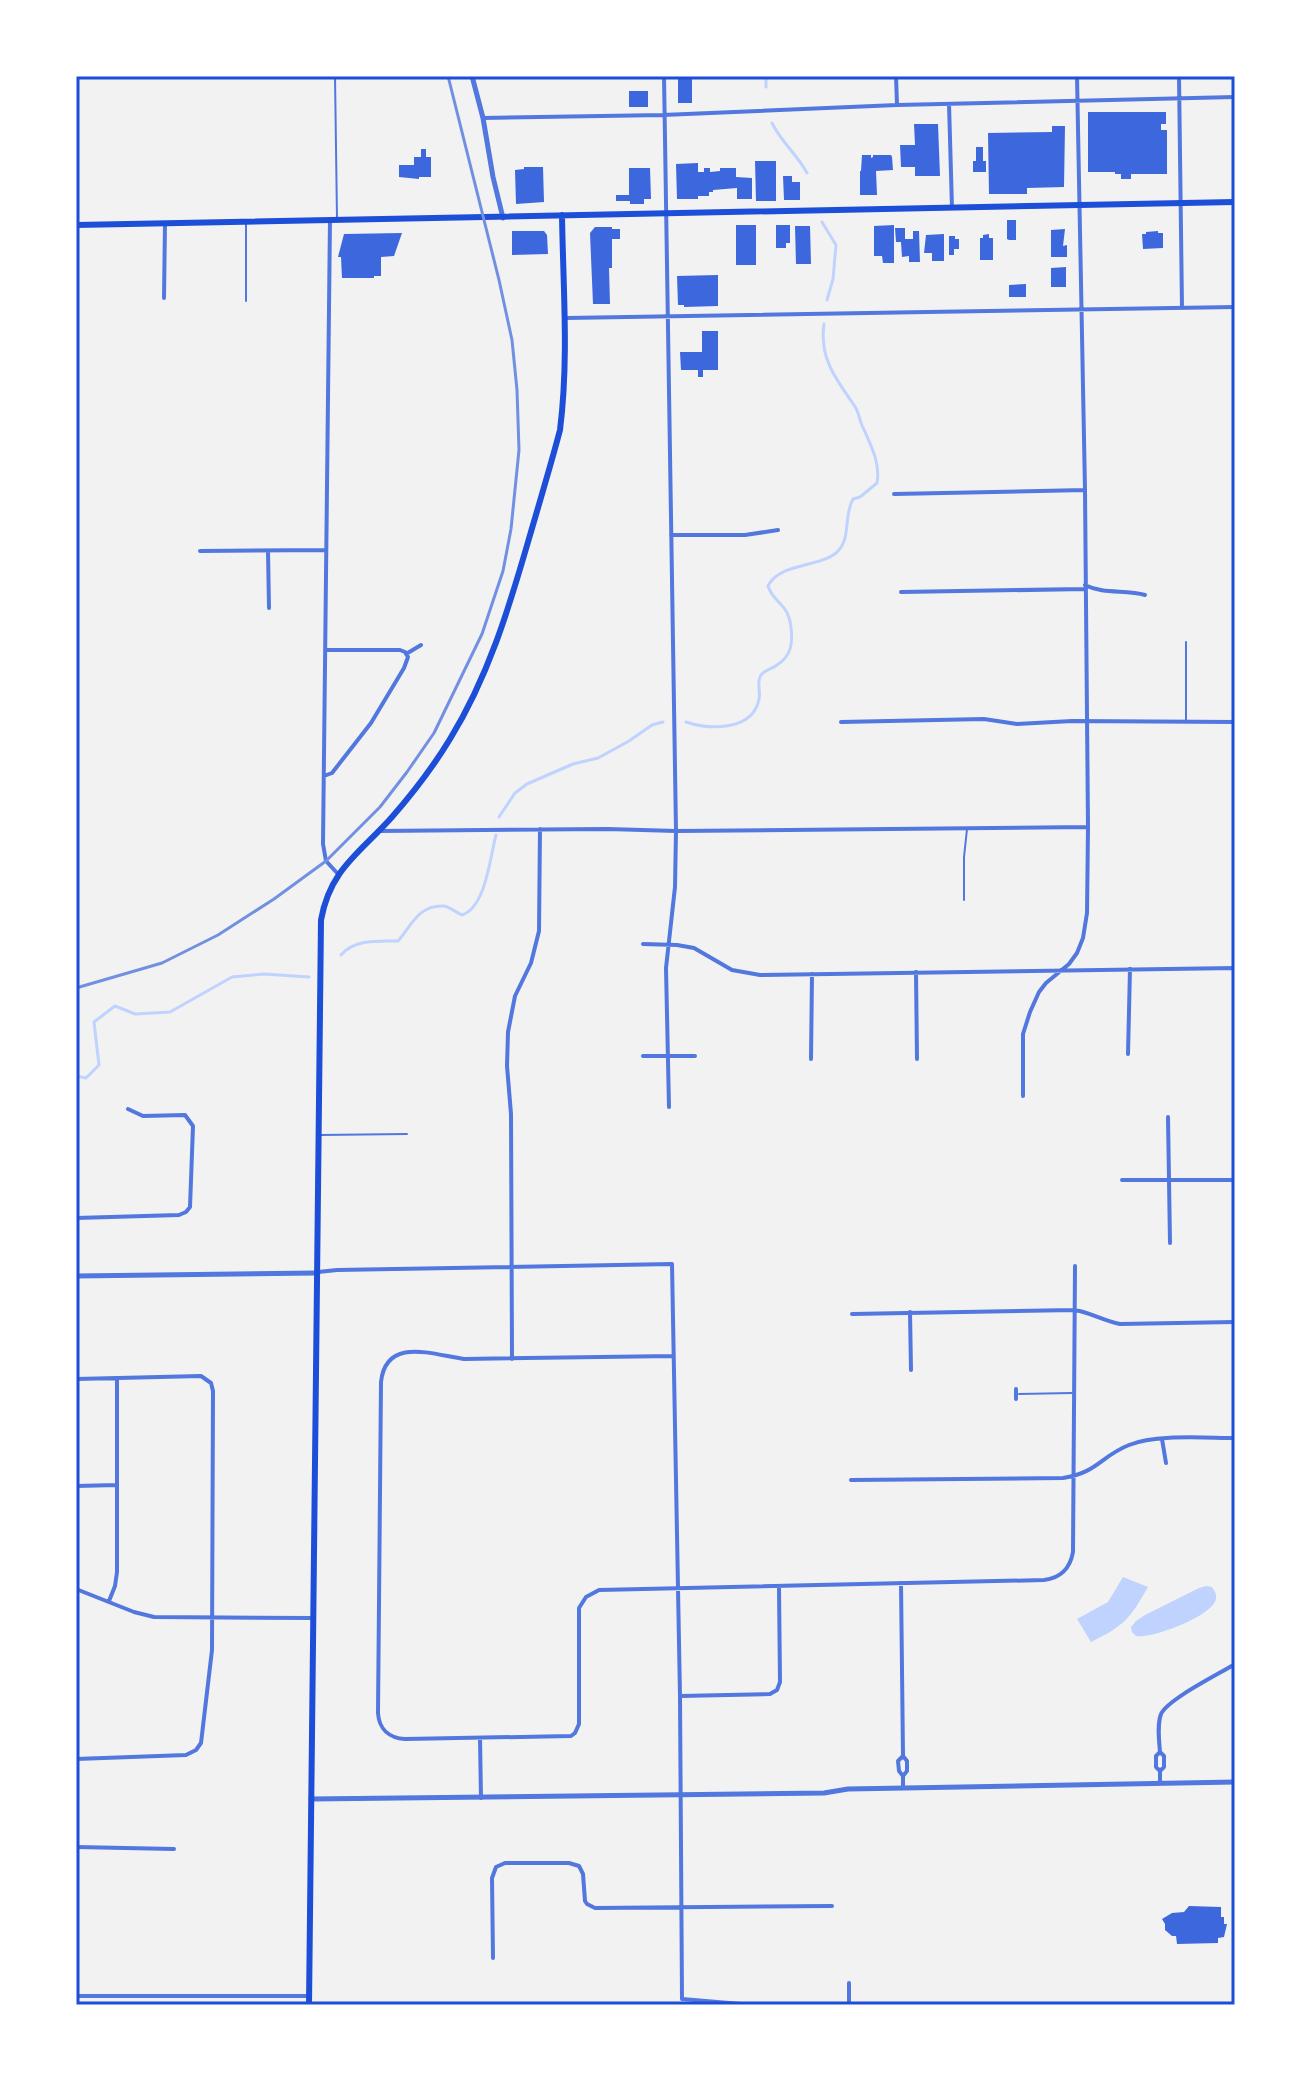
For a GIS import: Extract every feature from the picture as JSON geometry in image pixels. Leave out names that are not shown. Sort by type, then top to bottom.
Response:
[{"type":"main road","points":[[76,225],[1235,202]]},
{"type":"main road","points":[[309,2005],[321,920],[329,889],[338,874],[425,777],[450,739],[499,639],[509,610],[560,430],[564,401],[562,215]]},
{"type":"street","points":[[472,76],[503,218]]},
{"type":"street","points":[[664,76],[676,831],[675,887],[666,968],[669,1107]]},
{"type":"street","points":[[896,76],[897,105]]},
{"type":"street","points":[[1023,1096],[1022,1052],[1026,1022],[1039,992],[1077,953],[1085,928],[1087,901],[1085,490],[1077,76]]},
{"type":"street","points":[[1179,76],[1182,308]]},
{"type":"street","points":[[483,118],[1235,97]]},
{"type":"street","points":[[949,104],[952,208]]},
{"type":"street","points":[[334,219],[323,844],[326,861],[338,874]]},
{"type":"street","points":[[164,298],[165,223]]},
{"type":"street","points":[[564,318],[1235,307]]},
{"type":"street","points":[[894,494],[1085,490]]},
{"type":"street","points":[[671,535],[745,535],[778,530]]},
{"type":"street","points":[[200,551],[326,550]]},
{"type":"street","points":[[268,551],[269,608]]},
{"type":"street","points":[[901,592],[1085,587],[1145,595]]},
{"type":"street","points":[[406,654],[421,645]]},
{"type":"street","points":[[325,650],[400,650],[406,654]]},
{"type":"street","points":[[324,776],[332,773],[371,723],[406,663],[406,654]]},
{"type":"street","points":[[841,722],[984,719],[1017,724],[1235,722]]},
{"type":"street","points":[[379,831],[1088,827]]},
{"type":"street","points":[[512,1359],[508,1032],[515,996],[531,963],[539,931],[540,829]]},
{"type":"street","points":[[643,944],[694,948],[739,973],[760,975],[1234,968],[1234,1051]]},
{"type":"street","points":[[1128,1054],[1130,969]]},
{"type":"street","points":[[916,972],[917,1059]]},
{"type":"street","points":[[811,1059],[812,974]]},
{"type":"street","points":[[643,1056],[695,1056]]},
{"type":"street","points":[[76,1218],[179,1215],[186,1212],[192,1200],[191,1121],[185,1115],[143,1116],[128,1109]]},
{"type":"street","points":[[1168,1117],[1170,1243]]},
{"type":"street","points":[[1122,1180],[1235,1180]]},
{"type":"street","points":[[76,1276],[672,1264],[679,1588],[682,1999],[753,2005]]},
{"type":"street","points":[[673,1356],[464,1359],[407,1352],[389,1361],[381,1382],[378,1713],[385,1731],[399,1739],[566,1737],[575,1733],[579,1724],[579,1608],[586,1597],[606,1589],[779,1588],[1044,1580],[1058,1577],[1073,1557],[1075,1266]]},
{"type":"street","points":[[852,1314],[1074,1310],[1120,1324],[1235,1322]]},
{"type":"street","points":[[910,1312],[911,1370]]},
{"type":"street","points":[[76,1379],[197,1376],[209,1380],[213,1391],[212,1616],[210,1670],[202,1738],[196,1750],[186,1755],[76,1759]]},
{"type":"street","points":[[109,1601],[117,1572],[117,1378]]},
{"type":"street","points":[[851,1480],[1074,1476],[1088,1472],[1132,1444],[1162,1439],[1235,1438]]},
{"type":"street","points":[[1162,1439],[1166,1463]]},
{"type":"street","points":[[76,1486],[117,1485]]},
{"type":"street","points":[[901,1583],[903,1756],[898,1761],[903,1788]]},
{"type":"street","points":[[680,1696],[770,1694],[777,1690],[780,1682],[779,1588]]},
{"type":"street","points":[[76,1589],[154,1617],[312,1618]]},
{"type":"street","points":[[1160,1782],[1156,1756],[1160,1752],[1160,1717],[1166,1706],[1235,1664]]},
{"type":"street","points":[[480,1738],[481,1798]]},
{"type":"street","points":[[311,1799],[824,1793],[848,1789],[1235,1782]]},
{"type":"street","points":[[76,1847],[174,1849]]},
{"type":"street","points":[[493,1958],[492,1878],[496,1867],[505,1863],[569,1863],[579,1866],[583,1874],[583,1897],[587,1904],[595,1908],[832,1906]]},
{"type":"street","points":[[849,1983],[849,2005]]},
{"type":"street","points":[[76,1996],[309,1996]]},
{"type":"lane","points":[[334,219],[335,76]]},
{"type":"lane","points":[[246,222],[246,301]]},
{"type":"lane","points":[[1186,642],[1186,722]]},
{"type":"lane","points":[[964,900],[967,828]]},
{"type":"lane","points":[[319,1135],[407,1134]]},
{"type":"lane","points":[[1016,1394],[1073,1393]]},
{"type":"water","points":[[1123,1577],[1148,1587],[1125,1620],[1091,1642],[1077,1619],[1108,1602]]},
{"type":"water","points":[[1206,1586],[1212,1587],[1216,1599],[1212,1606],[1194,1619],[1155,1634],[1136,1636],[1132,1632],[1131,1627],[1145,1615]]},
{"type":"building","points":[[678,79],[692,79],[692,103],[678,103]]},
{"type":"building","points":[[629,91],[648,91],[648,107],[629,107]]},
{"type":"building","points":[[1088,112],[1166,112],[1166,124],[1161,124],[1161,130],[1167,130],[1167,174],[1131,174],[1131,179],[1121,179],[1121,174],[1115,172],[1088,172]]},
{"type":"building","points":[[914,124],[938,124],[940,176],[915,176],[915,167],[901,167],[900,145],[915,145]]},
{"type":"building","points":[[1052,126],[1065,126],[1064,187],[1027,188],[1027,194],[989,194],[988,133],[1052,132]]},
{"type":"building","points":[[976,147],[983,147],[986,172],[973,172]]},
{"type":"building","points":[[421,149],[426,149],[426,157],[431,157],[431,177],[399,177],[399,165],[414,165],[414,157],[421,157]]},
{"type":"building","points":[[862,155],[892,157],[893,170],[876,171],[877,195],[860,195]]},
{"type":"building","points":[[755,161],[776,161],[776,201],[756,201]]},
{"type":"building","points":[[698,163],[698,172],[704,172],[704,168],[710,168],[710,172],[720,171],[720,168],[736,168],[736,177],[752,178],[752,199],[737,199],[737,188],[713,190],[709,196],[698,196],[698,199],[677,199],[676,164]]},
{"type":"building","points":[[543,167],[544,202],[516,204],[515,170]]},
{"type":"building","points":[[629,168],[650,168],[651,199],[644,199],[644,204],[616,201],[616,195],[629,195]]},
{"type":"building","points":[[783,176],[792,176],[792,182],[800,182],[800,200],[784,200]]},
{"type":"building","points":[[1007,220],[1016,220],[1016,240],[1007,239]]},
{"type":"building","points":[[736,225],[756,225],[756,265],[736,265]]},
{"type":"building","points":[[776,225],[790,225],[790,243],[786,243],[786,248],[776,248]]},
{"type":"building","points":[[894,225],[894,263],[883,263],[882,256],[874,256],[874,226]]},
{"type":"building","points":[[795,226],[810,226],[811,264],[796,264]]},
{"type":"building","points":[[595,227],[620,229],[620,239],[612,239],[610,304],[593,304],[590,233]]},
{"type":"building","points":[[895,228],[905,228],[905,239],[913,239],[913,231],[919,231],[920,262],[909,262],[909,256],[902,257],[901,242],[896,242]]},
{"type":"building","points":[[1065,229],[1063,246],[1067,245],[1067,257],[1051,257],[1051,230]]},
{"type":"building","points":[[512,231],[544,231],[548,254],[512,255]]},
{"type":"building","points":[[402,233],[394,256],[381,257],[381,276],[342,278],[341,257],[338,257],[344,234]]},
{"type":"building","points":[[1163,233],[1163,248],[1143,249],[1142,234]]},
{"type":"building","points":[[944,234],[944,261],[932,261],[932,253],[924,253],[926,235]]},
{"type":"building","points":[[989,234],[989,238],[993,238],[993,260],[980,260],[980,238]]},
{"type":"building","points":[[949,236],[959,239],[959,249],[954,249],[954,255],[949,255]]},
{"type":"building","points":[[1066,267],[1066,287],[1051,287],[1051,268]]},
{"type":"building","points":[[718,275],[718,306],[678,305],[677,276]]},
{"type":"building","points":[[1026,284],[1026,297],[1009,297],[1009,285]]},
{"type":"building","points":[[702,331],[718,331],[718,370],[703,370],[703,377],[698,377],[698,370],[681,370],[680,352],[702,352]]},
{"type":"building","points":[[1189,1906],[1221,1907],[1221,1917],[1227,1924],[1224,1937],[1218,1938],[1218,1943],[1177,1944],[1176,1936],[1165,1930],[1162,1919],[1172,1913],[1184,1912]]},
{"type":"waterway","points":[[766,76],[766,87]]},
{"type":"waterway","points":[[772,123],[807,173]]},
{"type":"waterway","points":[[822,222],[836,245],[833,279],[827,300]]},
{"type":"waterway","points":[[686,722],[729,726],[755,710],[761,675],[782,661],[791,644],[790,620],[768,586],[789,569],[836,553],[844,541],[853,499],[877,483],[876,460],[871,445],[855,407],[835,377],[827,358],[824,324]]},
{"type":"waterway","points":[[499,817],[515,793],[527,784],[573,764],[598,758],[652,725],[663,722]]},
{"type":"waterway","points":[[341,955],[360,944],[398,941],[416,917],[428,909],[444,906],[462,915],[470,910],[482,892],[496,835]]},
{"type":"waterway","points":[[76,1076],[86,1078],[99,1065],[94,1022],[115,1006],[135,1014],[170,1012],[232,977],[264,974],[309,977]]},
{"type":"railway","points":[[76,988],[162,963],[218,935],[326,861],[380,807],[434,733],[482,634],[503,571],[511,529],[519,450],[517,390],[512,340],[499,280],[448,76]]}]
